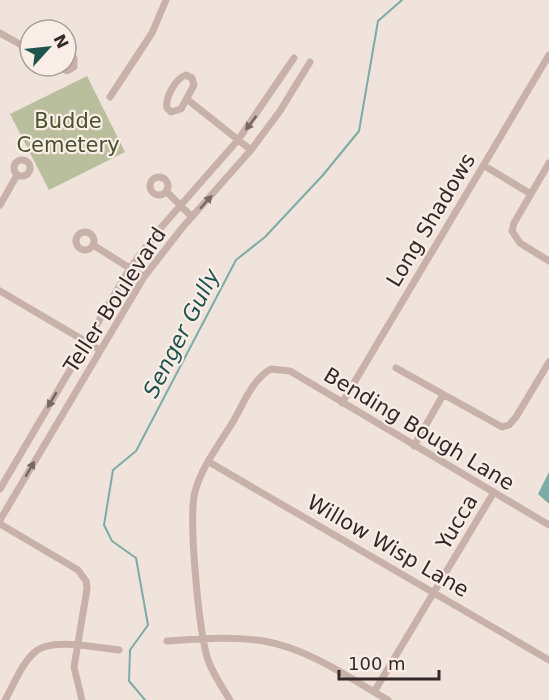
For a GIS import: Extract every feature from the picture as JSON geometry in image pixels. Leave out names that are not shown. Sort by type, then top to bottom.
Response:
[{"type":"street","points":[[110,97],[152,33],[166,0]]},
{"type":"street","points":[[0,33],[18,43]]},
{"type":"street","name":"Long Shadows","points":[[342,403],[549,55]]},
{"type":"street","name":"Teller Boulevard","points":[[0,489],[130,268],[180,205],[238,140],[294,58]]},
{"type":"street","name":"Teller Boulevard","points":[[0,522],[144,277],[192,217],[251,150],[310,62]]},
{"type":"street","points":[[186,75],[192,78],[194,85],[188,100],[175,112],[169,110],[166,104],[180,78],[186,75]]},
{"type":"street","points":[[284,75],[297,83]]},
{"type":"street","points":[[188,100],[251,150]]},
{"type":"street","points":[[549,164],[514,223],[512,234],[520,243],[549,261]]},
{"type":"street","points":[[488,168],[531,194]]},
{"type":"street","points":[[0,205],[17,175]]},
{"type":"street","points":[[166,191],[192,217]]},
{"type":"street","points":[[93,245],[144,277]]},
{"type":"street","points":[[0,291],[100,350]]},
{"type":"street","points":[[396,368],[494,425],[506,427],[516,417],[549,362]]},
{"type":"street","name":"Bending Bough Lane","points":[[209,462],[258,380],[271,369],[290,372],[549,525]]},
{"type":"street","points":[[414,446],[443,395]]},
{"type":"street","points":[[209,462],[195,491],[193,515],[204,639],[213,672],[230,700]]},
{"type":"street","name":"Willow Wisp Lane","points":[[209,462],[549,660]]},
{"type":"street","name":"Yucca","points":[[374,692],[494,492]]},
{"type":"street","points":[[0,522],[83,575],[87,589],[74,667],[82,700]]},
{"type":"street","points":[[167,641],[253,639],[287,647],[324,663],[388,700]]},
{"type":"street","points":[[5,700],[25,664],[38,649],[50,645],[76,645],[118,650]]},
{"type":"green space","name":"Budde Cemetery","points":[[87,76],[125,152],[49,190],[10,114]]},
{"type":"water","points":[[549,472],[549,503],[548,503],[538,494]]},
{"type":"waterway","name":"Senger Gully","points":[[145,700],[129,681],[130,650],[148,625],[136,558],[112,541],[104,525],[113,470],[136,451],[236,260],[265,237],[323,175],[359,131],[378,21],[402,0]]}]
